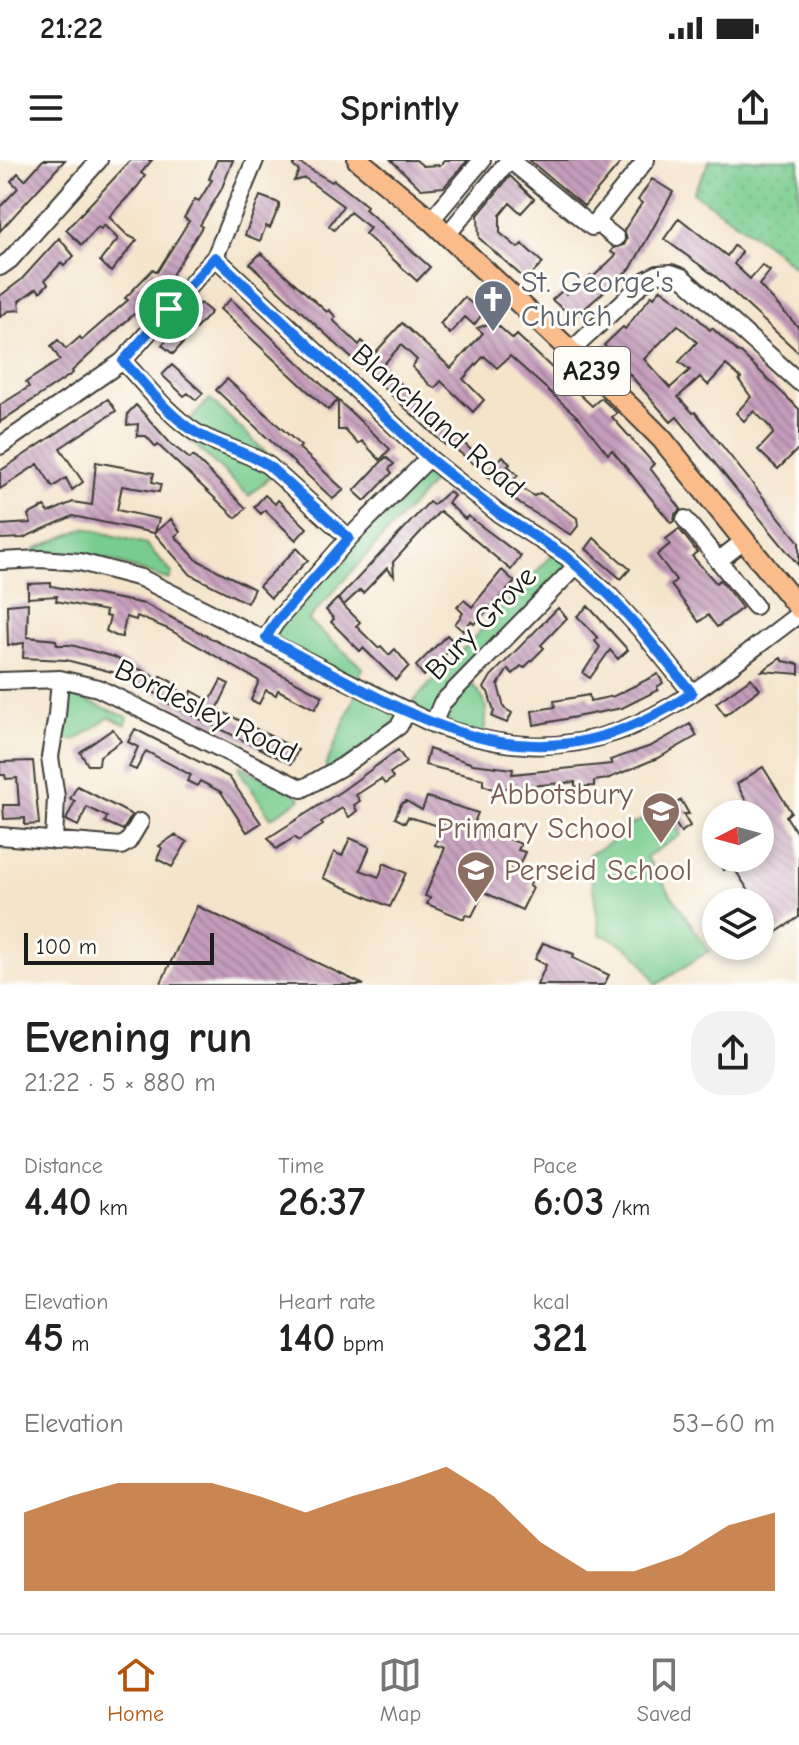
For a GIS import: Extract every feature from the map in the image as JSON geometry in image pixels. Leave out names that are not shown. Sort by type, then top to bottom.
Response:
[{"type":"main road","name":"A239","points":[[358,160],[431,220],[662,439],[799,611]]},
{"type":"street","points":[[0,267],[10,260],[99,160]]},
{"type":"street","points":[[0,446],[123,361],[215,257],[255,160]]},
{"type":"street","points":[[431,220],[482,160]]},
{"type":"street","points":[[447,235],[510,160],[573,215],[592,227],[646,160]]},
{"type":"street","points":[[596,222],[616,238]]},
{"type":"street","name":"Blanchland Road","points":[[215,257],[429,458],[498,513],[567,557],[640,629],[692,693]]},
{"type":"street","points":[[571,351],[646,280],[658,274],[671,273],[682,277],[700,291],[799,382]]},
{"type":"street","points":[[123,361],[179,420],[196,433],[269,466],[349,538]]},
{"type":"street","points":[[266,638],[275,623],[349,538],[429,458]]},
{"type":"street","points":[[685,519],[755,606]]},
{"type":"street","points":[[718,561],[745,540]]},
{"type":"street","points":[[0,561],[41,559],[80,562],[141,578],[433,724],[467,737],[522,746],[579,742],[626,730],[662,713],[799,611]]},
{"type":"street","name":"Bury Grove","points":[[433,724],[442,703],[576,566]]},
{"type":"street","points":[[54,841],[56,797],[50,757],[60,679]]},
{"type":"street","name":"Bordesley Road","points":[[0,681],[60,679],[98,688],[302,789],[343,766],[399,726],[408,710]]},
{"type":"street","points":[[0,836],[121,846],[128,842],[140,822]]},
{"type":"green space","points":[[710,160],[799,160],[799,271],[766,243],[693,193]]},
{"type":"green space","points":[[210,399],[281,467],[249,496],[180,431]]},
{"type":"green space","points":[[429,461],[442,472],[308,620],[363,668],[356,682],[270,636]]},
{"type":"green space","points":[[85,528],[146,544],[172,573],[169,580],[116,562],[80,554],[35,553],[35,549]]},
{"type":"green space","points":[[555,552],[573,566],[465,677],[485,704],[482,738],[407,708]]},
{"type":"green space","points":[[358,689],[404,712],[397,724],[326,772],[326,765]]},
{"type":"green space","points":[[71,695],[128,717],[126,725],[110,717],[74,741],[58,736],[64,697]]},
{"type":"green space","points":[[240,766],[297,794],[301,799],[271,818],[239,770]]},
{"type":"green space","points":[[666,810],[681,835],[646,857],[702,941],[702,955],[656,985],[634,952],[600,934],[588,855],[624,835],[622,828]]},
{"type":"building","points":[[43,160],[65,160],[0,231],[0,207],[18,188],[11,181],[18,173],[25,180]]},
{"type":"building","points":[[131,160],[152,160],[141,173],[145,176],[138,186],[109,217],[127,235],[137,240],[111,272],[100,261],[118,239],[104,225],[101,229],[98,227],[82,245],[66,230]]},
{"type":"building","points":[[217,160],[233,160],[221,190],[200,225],[202,227],[172,275],[136,315],[73,373],[0,422],[0,405],[29,387],[26,382],[60,360],[51,346],[58,340],[66,349],[80,337],[82,340],[128,300],[125,298],[153,269],[157,272],[189,221],[184,218],[195,199],[199,201],[212,180],[209,179]]},
{"type":"building","points":[[391,160],[416,160],[423,166],[441,165],[444,160],[468,160],[444,187],[421,189]]},
{"type":"building","points":[[529,160],[623,160],[584,206]]},
{"type":"building","points":[[296,161],[332,182],[334,180],[367,206],[365,209],[430,267],[417,281],[365,234],[370,228],[350,212],[334,230],[329,226],[343,206],[305,178],[294,181],[299,171],[293,166]]},
{"type":"building","points":[[510,176],[534,199],[521,213],[510,203],[500,215],[500,233],[518,248],[522,244],[543,263],[526,280],[479,238],[478,215]]},
{"type":"building","points":[[652,179],[673,192],[631,268],[574,318],[552,300],[563,290],[566,294],[577,282],[580,285],[592,278],[616,255],[611,252],[613,248],[624,245],[627,239],[624,230],[642,203],[638,200]]},
{"type":"building","points":[[260,196],[279,203],[279,207],[260,241],[245,235]]},
{"type":"building","points":[[679,218],[727,256],[734,246],[742,252],[734,264],[750,279],[762,265],[770,271],[759,285],[799,328],[799,353],[715,276],[664,239]]},
{"type":"building","points":[[59,238],[74,256],[64,266],[61,263],[45,280],[48,284],[40,292],[37,288],[19,301],[20,310],[8,311],[0,317],[0,296],[21,280]]},
{"type":"building","points":[[261,253],[327,312],[329,310],[336,317],[333,320],[359,345],[362,341],[375,353],[402,323],[451,368],[483,333],[477,328],[494,322],[513,339],[517,335],[592,406],[601,398],[617,413],[612,417],[654,464],[650,468],[681,509],[675,514],[674,521],[671,523],[612,450],[608,454],[580,419],[510,356],[497,368],[484,356],[463,379],[484,400],[473,412],[441,381],[435,388],[430,385],[412,367],[417,360],[401,345],[382,366],[484,462],[479,468],[447,442],[445,445],[250,264]]},
{"type":"building","points":[[661,289],[687,308],[741,353],[799,409],[799,448],[778,469],[758,450],[773,434],[771,428],[754,411],[744,421],[736,413],[751,397],[739,380],[741,378],[726,365],[708,385],[700,377],[678,397],[695,412],[799,542],[799,566],[677,417],[671,422],[604,345],[623,327],[625,329],[652,295],[654,297]],"holes":[[[678,325],[697,342],[679,362],[690,370],[670,388],[644,359]]]},
{"type":"building","points":[[464,297],[483,313],[474,325],[465,317],[450,334],[440,324]]},
{"type":"building","points":[[231,299],[338,400],[328,410],[220,309]]},
{"type":"building","points":[[200,303],[211,312],[173,354],[162,345]]},
{"type":"building","points":[[172,365],[203,393],[196,400],[188,393],[184,396],[162,375]]},
{"type":"building","points":[[227,379],[344,490],[333,499],[216,390]]},
{"type":"building","points":[[108,399],[116,411],[60,448],[83,482],[72,490],[66,478],[53,487],[38,464],[0,489],[0,471]]},
{"type":"building","points":[[338,400],[390,449],[380,460],[362,441],[358,444],[345,430],[338,430]]},
{"type":"building","points":[[136,405],[171,444],[190,459],[193,456],[246,508],[236,518],[158,445],[156,447],[146,436],[137,436],[138,424],[127,425],[128,413]]},
{"type":"building","points":[[503,456],[518,475],[512,482],[534,496],[540,493],[577,518],[578,526],[571,535],[520,504],[485,474]]},
{"type":"building","points":[[386,457],[394,464],[389,469],[392,473],[365,501],[354,491]]},
{"type":"building","points":[[96,462],[154,473],[152,482],[161,484],[159,492],[122,486],[117,510],[159,519],[155,532],[171,519],[180,532],[175,536],[197,560],[254,589],[247,603],[191,575],[154,533],[73,516],[23,538],[0,539],[0,525],[31,523],[28,515],[45,506],[48,513],[73,502],[92,505]]},
{"type":"building","points":[[449,491],[454,496],[448,503],[465,519],[468,516],[521,556],[511,570],[440,511],[393,562],[394,576],[387,568],[363,593],[360,590],[344,605],[338,599],[429,502],[433,505]]},
{"type":"building","points":[[265,495],[275,504],[278,500],[307,528],[296,540],[265,510],[261,514],[254,507]]},
{"type":"building","points":[[679,529],[697,552],[692,556],[716,583],[720,580],[742,608],[717,627],[708,615],[699,622],[671,585],[676,580],[657,555],[670,544],[666,539]]},
{"type":"building","points":[[594,538],[630,569],[621,579],[586,549]]},
{"type":"building","points":[[297,548],[308,560],[271,598],[259,586]]},
{"type":"building","points":[[502,570],[515,582],[474,624],[471,621],[463,631],[455,624],[463,613],[457,607],[464,600],[472,607]]},
{"type":"building","points":[[51,583],[51,586],[145,604],[323,696],[315,709],[278,690],[276,695],[266,690],[259,704],[251,700],[259,681],[168,629],[137,616],[136,620],[126,617],[122,637],[116,636],[106,631],[110,617],[105,616],[106,611],[56,601],[57,596],[28,598],[28,584]]},
{"type":"building","points":[[337,599],[360,622],[356,626],[378,648],[381,646],[389,655],[395,649],[409,666],[396,680],[331,622],[334,619],[326,610]]},
{"type":"building","points":[[28,603],[27,637],[56,640],[57,645],[71,645],[114,657],[160,679],[161,676],[172,682],[170,686],[190,696],[192,691],[210,701],[221,680],[229,684],[217,709],[298,750],[291,764],[164,701],[166,698],[116,673],[66,660],[23,658],[24,643],[8,645],[7,605]]},
{"type":"building","points":[[588,606],[628,650],[618,659],[610,650],[590,678],[583,673],[600,647],[595,641],[598,638],[577,616]]},
{"type":"building","points":[[558,608],[567,618],[541,645],[544,648],[524,668],[521,666],[513,674],[508,669],[498,685],[504,708],[512,713],[507,723],[492,717],[494,711],[484,688],[491,676]]},
{"type":"building","points":[[447,635],[456,644],[424,676],[416,666]]},
{"type":"building","points":[[781,658],[799,664],[799,674],[762,671]]},
{"type":"building","points":[[658,674],[663,683],[657,687],[658,690],[622,708],[534,725],[532,711],[555,707],[554,701],[589,695],[590,701],[614,696]]},
{"type":"building","points":[[751,678],[760,689],[725,715],[716,703]]},
{"type":"building","points":[[690,724],[697,736],[660,757],[607,779],[594,781],[594,786],[575,787],[575,782],[493,789],[483,785],[483,779],[425,765],[429,749],[473,764],[513,769],[512,774],[612,764],[610,760],[651,746]]},
{"type":"building","points":[[113,729],[121,741],[100,756],[99,765],[88,765],[80,752]]},
{"type":"building","points":[[135,729],[229,777],[261,823],[247,832],[221,792],[200,781],[197,786],[187,781],[191,775],[146,751],[136,770],[129,767],[138,747],[128,742]]},
{"type":"building","points":[[398,750],[406,762],[390,773],[393,778],[385,784],[381,779],[356,795],[360,801],[354,805],[357,811],[349,817],[342,808],[298,841],[295,837],[276,849],[268,838]]},
{"type":"building","points":[[33,761],[39,824],[25,825],[25,818],[4,819],[3,805],[19,805],[17,778],[6,779],[5,775],[0,775],[0,762]]},
{"type":"building","points":[[763,767],[791,812],[786,816],[799,837],[799,917],[775,933],[774,888],[747,888],[737,872],[774,872],[774,800],[745,800],[737,784]]},
{"type":"building","points":[[77,786],[132,815],[123,830],[105,822],[107,817],[87,807],[78,826],[66,820],[75,801],[70,799]]},
{"type":"building","points":[[427,797],[478,813],[473,825],[521,844],[518,850],[525,852],[519,865],[536,872],[529,886],[533,888],[522,910],[484,892],[472,916],[465,915],[464,919],[427,904],[430,898],[425,896],[445,848],[435,845],[442,827],[408,817],[405,823],[395,818],[401,804],[406,801],[422,810]]},
{"type":"building","points":[[681,800],[689,814],[683,814],[690,826],[681,832],[669,814],[662,814]]},
{"type":"building","points":[[175,835],[187,842],[172,867],[157,859],[162,848],[159,846]]},
{"type":"building","points":[[350,838],[370,847],[360,870],[379,877],[384,863],[406,873],[390,907],[323,878],[334,852],[342,856]]},
{"type":"building","points":[[197,906],[364,985],[160,985]]},
{"type":"building","points":[[543,943],[574,954],[573,958],[609,975],[604,985],[537,985],[546,965],[535,959]]},
{"type":"place","name":"St. George's Church","points":[[493,333]]},
{"type":"place","name":"Abbotsbury Primary School","points":[[661,845]]},
{"type":"place","name":"Perseid School","points":[[476,904]]},
{"type":"route","points":[[215,257],[429,458],[498,513],[567,557],[609,595],[692,693],[662,713],[626,730],[590,741],[522,746],[496,743],[467,737],[433,724],[266,638],[275,623],[349,538],[269,466],[196,433],[179,420],[123,361],[169,309],[215,257]]}]
